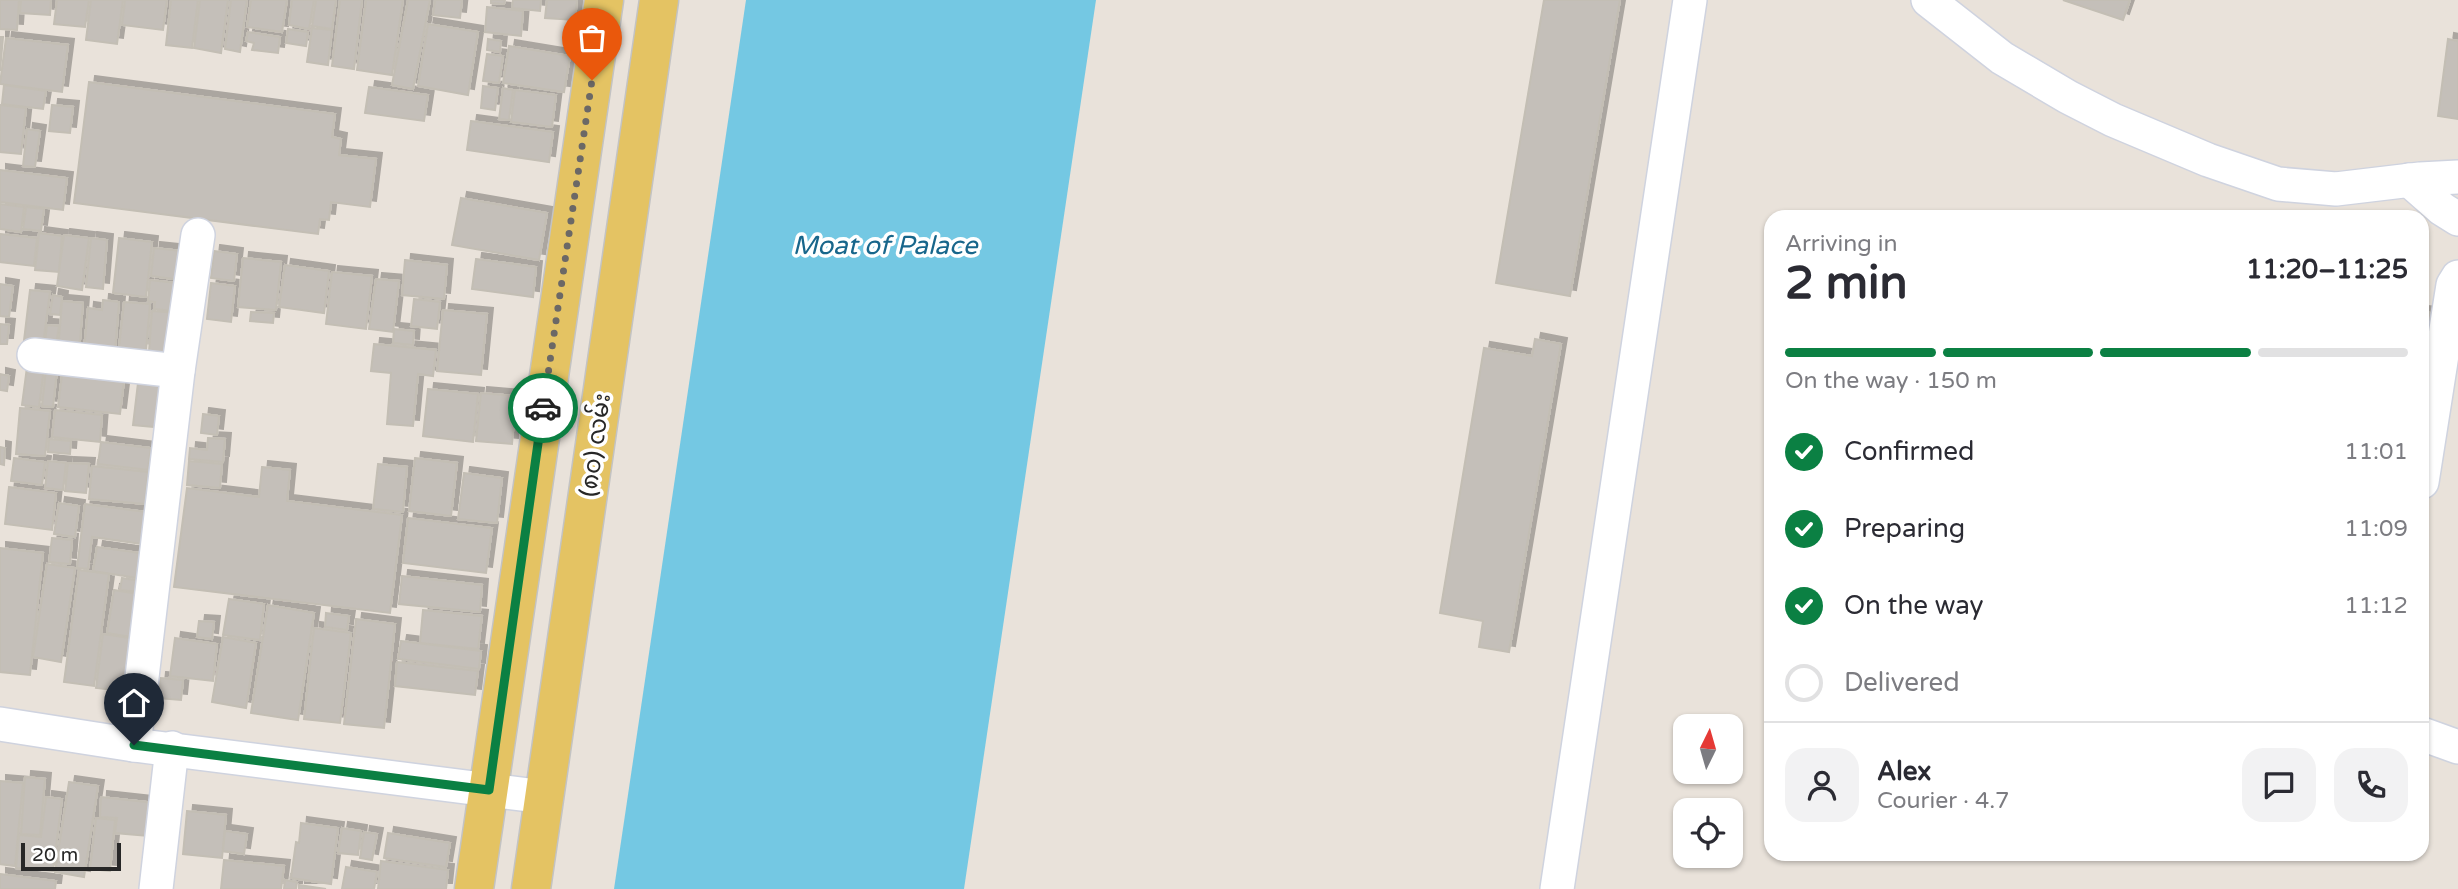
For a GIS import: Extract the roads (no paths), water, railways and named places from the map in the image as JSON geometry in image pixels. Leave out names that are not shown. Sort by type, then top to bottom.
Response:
[{"type":"main road","points":[[474,889],[604,0]]},
{"type":"main road","name":"(၈၀) လမ်း","points":[[531,889],[659,0]]},
{"type":"street","points":[[1557,889],[1690,0]]},
{"type":"street","points":[[1928,0],[2002,58],[2038,81],[2113,120],[2208,160],[2277,184],[2336,189],[2458,177]]},
{"type":"street","points":[[2409,180],[2442,209],[2458,219]]},
{"type":"street","points":[[134,745],[178,371],[198,234]]},
{"type":"street","points":[[2429,438],[2453,285],[2458,277]]},
{"type":"street","points":[[34,355],[178,371]]},
{"type":"street","points":[[0,724],[134,745],[545,797]]},
{"type":"street","points":[[2429,737],[2458,747]]},
{"type":"street","points":[[156,889],[172,748]]},
{"type":"water","name":"Moat of Palace","points":[[746,0],[1096,0],[964,889],[614,889]]}]
